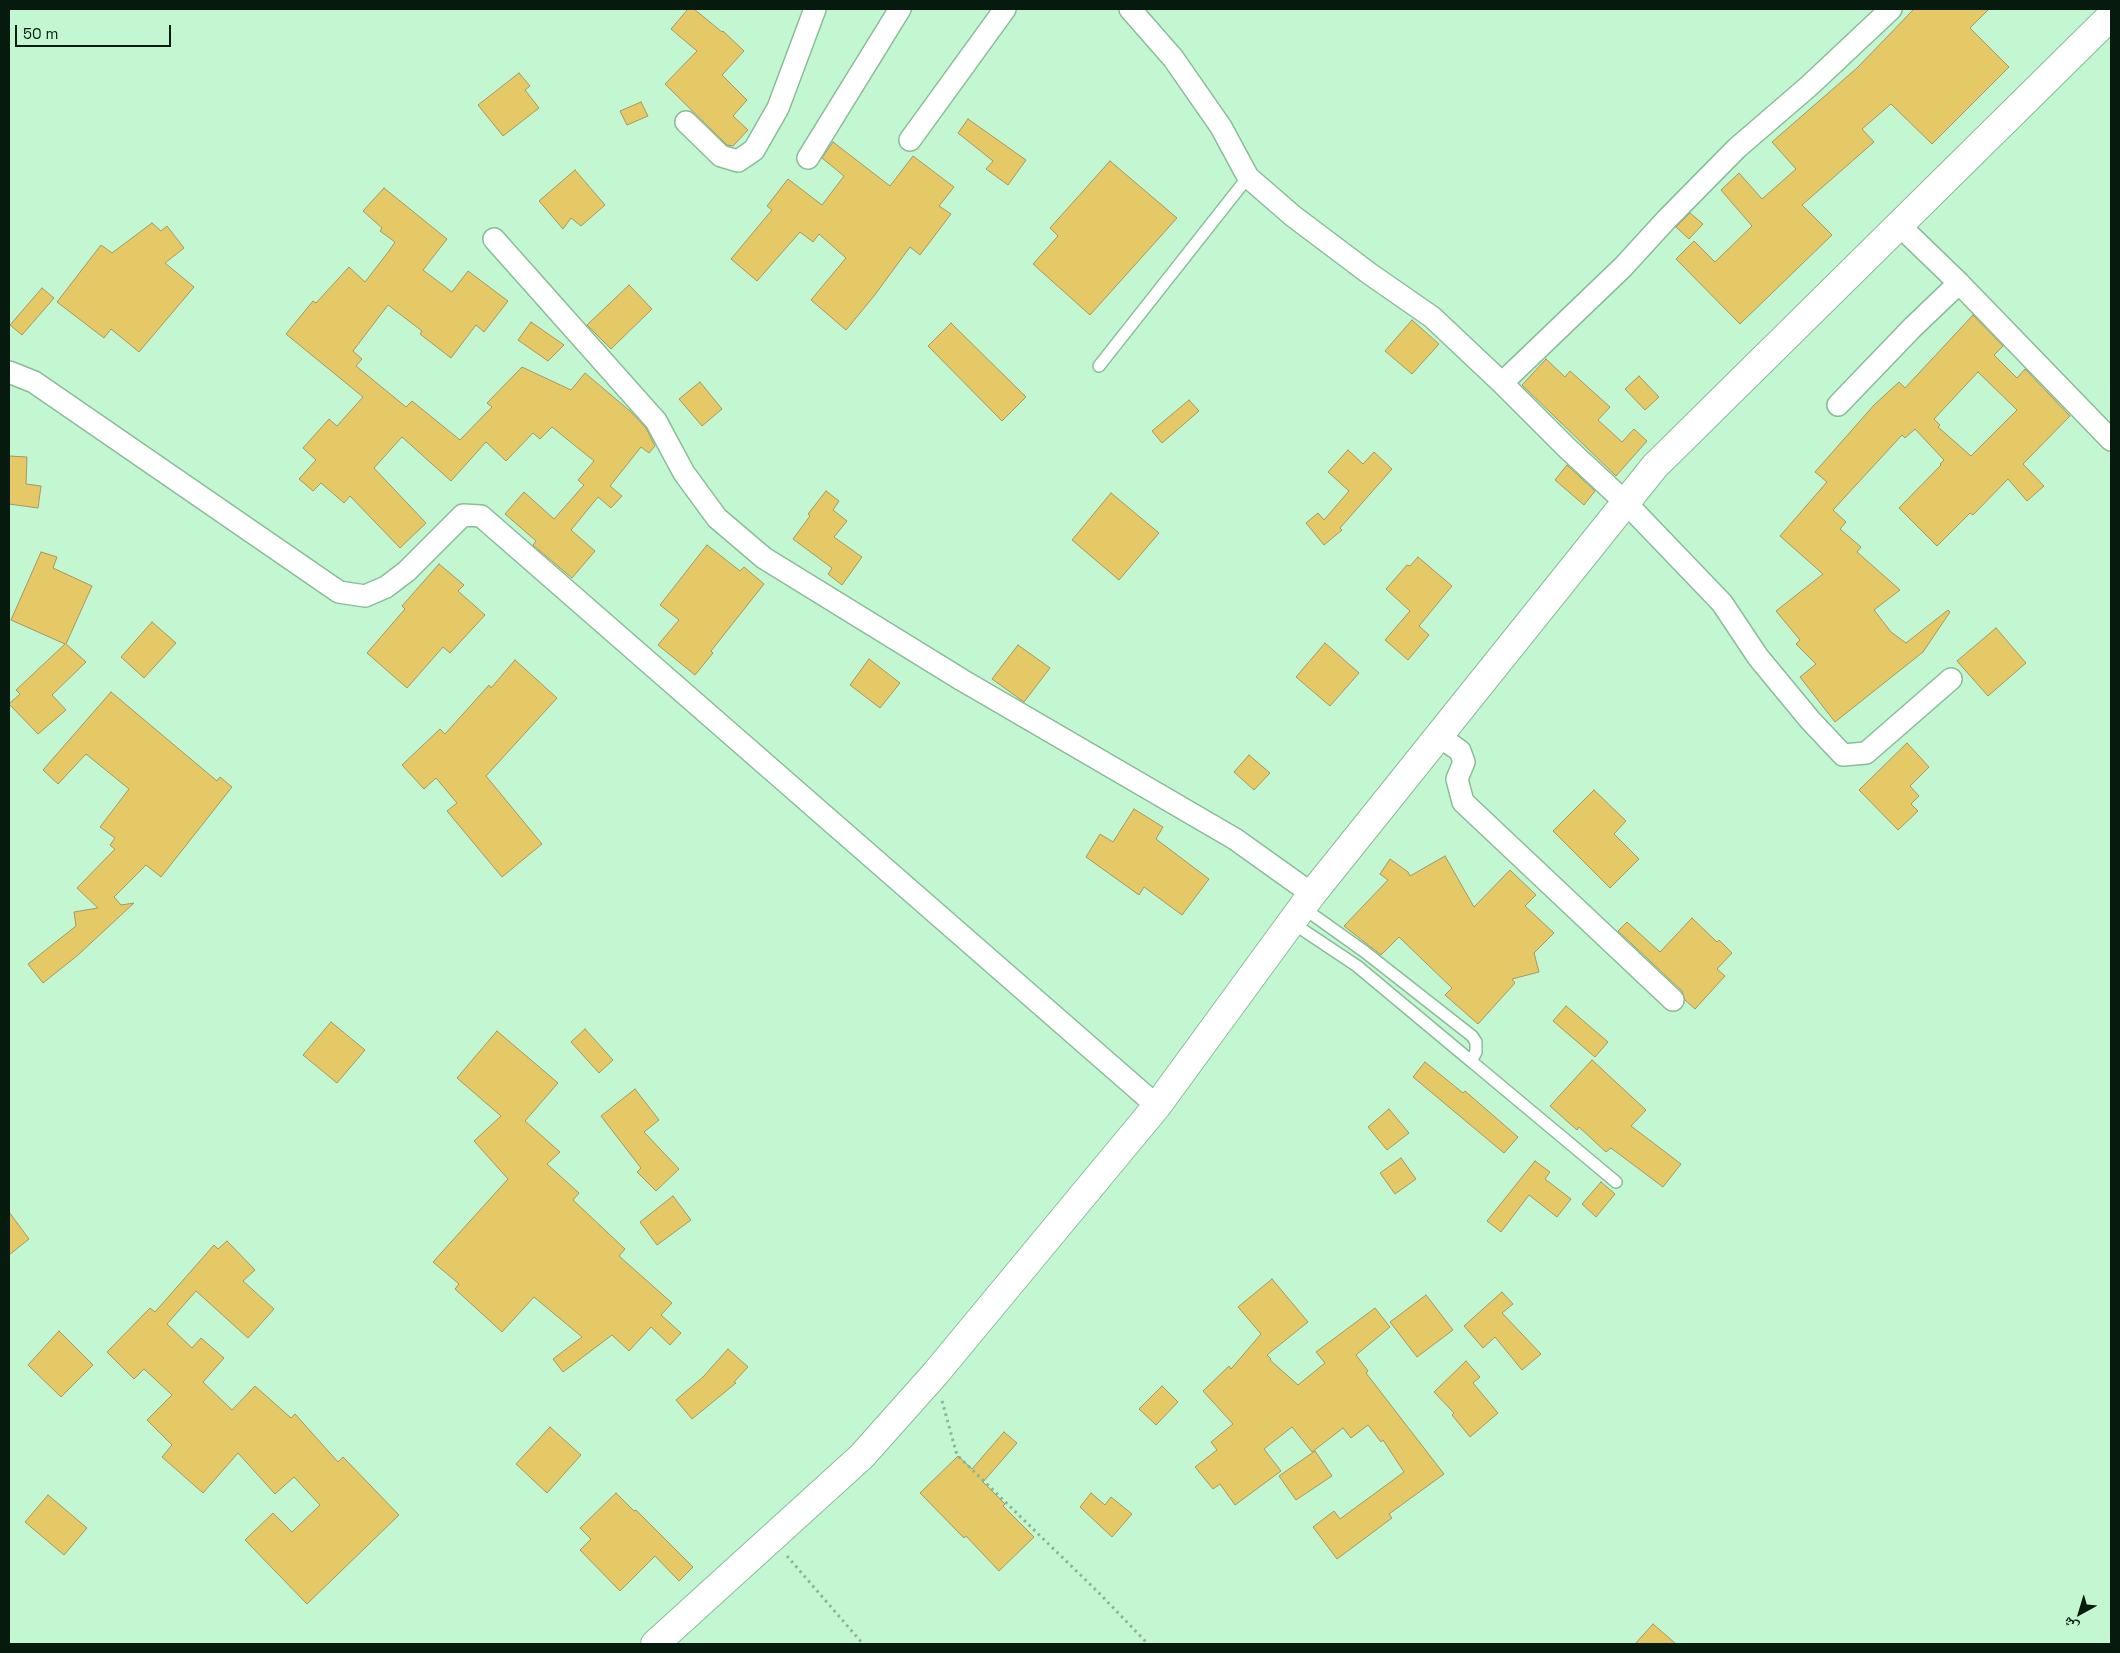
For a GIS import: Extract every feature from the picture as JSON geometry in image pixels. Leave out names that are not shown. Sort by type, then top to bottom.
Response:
[{"type":"main road","points":[[656,1644],[862,1456],[934,1374],[1157,1106],[1301,908],[1655,466],[2111,16]]},
{"type":"street","points":[[686,122],[721,156],[738,160],[754,150],[778,108],[796,54],[815,9]]},
{"type":"street","points":[[808,158],[900,9]]},
{"type":"street","points":[[910,140],[1005,9]]},
{"type":"street","points":[[1130,9],[1173,58],[1221,127],[1248,177],[1301,222],[1432,317],[1502,383],[1626,504],[1722,603],[1758,657],[1810,720],[1843,755],[1866,753],[1951,679]]},
{"type":"street","points":[[1502,383],[1623,267],[1737,148],[1809,86],[1891,9]]},
{"type":"street","points":[[1900,226],[1959,283],[2111,440]]},
{"type":"street","points":[[494,239],[656,421],[684,473],[717,518],[764,558],[962,680],[1235,839],[1301,908]]},
{"type":"street","points":[[1838,405],[1912,328],[1959,283]]},
{"type":"street","points":[[9,372],[34,382],[339,592],[365,596],[386,587],[407,571],[463,515],[481,516],[1157,1106]]},
{"type":"street","points":[[1439,736],[1460,751],[1464,762],[1457,778],[1463,802],[1673,1000]]},
{"type":"lane","points":[[1099,366],[1248,177]]},
{"type":"lane","points":[[1301,908],[1365,952],[1472,1036],[1476,1042],[1476,1052],[1472,1061]]},
{"type":"lane","points":[[1301,908],[1357,966],[1616,1182]]},
{"type":"path","points":[[934,1374],[957,1455],[1148,1644]]},
{"type":"path","points":[[772,1538],[862,1644]]},
{"type":"building","points":[[688,9],[694,9],[723,31],[744,51],[722,75],[747,100],[733,116],[748,130],[733,146],[727,145],[665,84],[697,51],[671,29]]},
{"type":"building","points":[[1914,9],[1989,9],[1970,28],[2009,67],[1932,144],[1891,104],[1862,129],[1874,142],[1802,205],[1832,235],[1740,324],[1676,259],[1694,241],[1715,262],[1752,226],[1721,190],[1739,173],[1762,199],[1796,169],[1772,142],[1857,68]]},
{"type":"building","points":[[519,73],[530,86],[525,90],[539,108],[503,136],[478,105]]},
{"type":"building","points":[[641,102],[648,116],[627,125],[620,111]]},
{"type":"building","points":[[968,119],[1026,160],[1008,185],[986,169],[993,161],[958,133]]},
{"type":"building","points":[[833,142],[890,186],[913,156],[954,187],[939,206],[951,214],[920,255],[910,247],[846,330],[811,300],[846,258],[819,234],[813,242],[800,232],[757,281],[731,259],[772,210],[767,206],[788,179],[822,205],[844,176],[822,158]]},
{"type":"building","points":[[1110,161],[1177,218],[1090,315],[1033,264],[1058,236],[1050,228]]},
{"type":"building","points":[[575,170],[605,205],[581,226],[571,218],[563,229],[539,201]]},
{"type":"building","points":[[384,188],[447,239],[423,270],[452,292],[468,271],[508,301],[484,332],[476,325],[451,358],[420,334],[422,331],[388,305],[353,351],[362,359],[356,366],[406,407],[412,401],[460,440],[492,407],[487,403],[522,367],[571,390],[585,373],[630,411],[646,428],[655,446],[649,453],[641,447],[610,486],[622,496],[611,508],[598,497],[571,530],[595,551],[572,578],[533,545],[536,541],[505,514],[524,492],[554,519],[584,485],[578,480],[594,461],[552,427],[540,439],[533,433],[506,461],[486,442],[451,481],[402,437],[374,468],[426,523],[400,548],[350,496],[344,503],[321,483],[313,491],[299,479],[316,460],[303,448],[329,419],[337,426],[363,397],[286,334],[313,301],[316,303],[349,267],[365,282],[389,251],[395,242],[380,231],[382,228],[363,211]]},
{"type":"building","points":[[1690,213],[1703,224],[1689,239],[1676,227]]},
{"type":"building","points":[[152,223],[161,231],[167,226],[184,248],[165,263],[194,287],[139,352],[111,329],[104,338],[57,302],[101,245],[112,253]]},
{"type":"building","points":[[629,285],[652,309],[611,349],[587,325]]},
{"type":"building","points":[[42,288],[54,298],[22,335],[10,325]]},
{"type":"building","points":[[1973,315],[2003,346],[1994,355],[2017,378],[2025,369],[2070,416],[2023,464],[2044,486],[2027,501],[2008,479],[1973,515],[1970,513],[1937,546],[1899,508],[1944,460],[1915,429],[1905,438],[1902,435],[1833,510],[1846,522],[1840,529],[1861,547],[1857,552],[1900,590],[1874,610],[1891,632],[1906,643],[1948,610],[1950,612],[1923,652],[1835,722],[1800,677],[1816,664],[1796,644],[1800,640],[1776,611],[1823,574],[1780,536],[1827,482],[1815,472],[1874,405],[1899,382],[1905,388]],"holes":[[[1978,372],[2017,410],[1971,456],[1938,427],[1940,425],[1934,419]]]},
{"type":"building","points":[[1412,320],[1439,344],[1412,374],[1385,351]]},
{"type":"building","points":[[531,322],[564,345],[548,361],[518,340]]},
{"type":"building","points":[[951,323],[1026,397],[1002,421],[928,346]]},
{"type":"building","points":[[1546,359],[1565,377],[1570,371],[1610,407],[1598,420],[1622,442],[1634,429],[1647,441],[1616,476],[1522,385]]},
{"type":"building","points":[[1639,376],[1659,397],[1645,410],[1625,389]]},
{"type":"building","points":[[700,382],[722,409],[702,426],[679,399]]},
{"type":"building","points":[[1189,400],[1199,411],[1162,443],[1152,431]]},
{"type":"building","points":[[1348,450],[1363,464],[1374,452],[1392,469],[1340,528],[1342,530],[1324,545],[1306,523],[1318,513],[1324,520],[1349,491],[1328,472]]},
{"type":"building","points":[[9,456],[27,457],[26,484],[41,486],[38,508],[9,504]]},
{"type":"building","points":[[1567,465],[1595,491],[1584,505],[1555,480]]},
{"type":"building","points":[[826,491],[839,501],[833,510],[847,521],[834,537],[862,557],[842,585],[828,574],[832,568],[793,539],[810,516],[808,514]]},
{"type":"building","points":[[1111,493],[1159,533],[1119,580],[1072,540]]},
{"type":"building","points":[[707,545],[740,571],[744,567],[764,584],[711,651],[713,653],[695,675],[658,645],[679,620],[660,605]]},
{"type":"building","points":[[41,552],[57,557],[53,568],[92,586],[66,644],[86,662],[52,695],[66,710],[38,734],[9,704],[20,694],[16,690],[65,644],[11,620]]},
{"type":"building","points":[[1418,557],[1452,586],[1419,626],[1429,635],[1408,660],[1385,640],[1410,611],[1386,589],[1407,565],[1410,566]]},
{"type":"building","points":[[439,564],[464,585],[458,591],[485,615],[450,653],[443,647],[407,688],[367,653],[405,609],[402,606]]},
{"type":"building","points":[[152,622],[176,643],[144,678],[121,657]]},
{"type":"building","points":[[1996,628],[2026,663],[1988,696],[1957,661]]},
{"type":"building","points":[[1325,643],[1359,673],[1330,706],[1296,677]]},
{"type":"building","points":[[1018,645],[1050,668],[1024,702],[992,679]]},
{"type":"building","points":[[869,659],[900,683],[880,708],[850,685]]},
{"type":"building","points":[[515,660],[557,698],[486,776],[542,844],[502,877],[447,811],[457,803],[436,778],[424,789],[402,765],[440,729],[445,734],[489,685],[491,688]]},
{"type":"building","points":[[111,692],[217,781],[220,777],[232,787],[161,877],[146,865],[114,897],[121,905],[134,903],[78,955],[43,983],[28,964],[76,926],[74,912],[98,908],[77,888],[115,849],[110,845],[115,838],[100,827],[129,789],[86,754],[58,784],[43,770]]},
{"type":"building","points":[[1907,743],[1929,767],[1910,786],[1919,796],[1911,804],[1918,811],[1898,830],[1859,790]]},
{"type":"building","points":[[1249,755],[1270,773],[1254,790],[1234,772]]},
{"type":"building","points":[[1594,790],[1626,821],[1614,834],[1639,859],[1610,888],[1553,831]]},
{"type":"building","points":[[1134,809],[1163,827],[1156,839],[1209,879],[1182,915],[1144,887],[1139,895],[1086,857],[1100,834],[1113,842]]},
{"type":"building","points":[[1445,856],[1474,907],[1510,870],[1536,895],[1525,906],[1554,933],[1534,953],[1539,972],[1512,979],[1515,983],[1478,1024],[1445,995],[1452,988],[1399,937],[1381,955],[1344,926],[1388,880],[1380,874],[1390,859],[1408,872],[1410,876]]},
{"type":"building","points":[[1692,918],[1717,942],[1719,940],[1732,953],[1717,969],[1725,976],[1695,1009],[1685,1000],[1682,991],[1618,931],[1627,922],[1660,952]]},
{"type":"building","points":[[1566,1006],[1608,1042],[1595,1057],[1553,1021]]},
{"type":"building","points":[[331,1022],[365,1050],[337,1083],[303,1055]]},
{"type":"building","points":[[585,1029],[613,1060],[599,1073],[571,1042]]},
{"type":"building","points":[[497,1031],[558,1083],[525,1121],[560,1152],[547,1164],[579,1193],[573,1200],[625,1249],[619,1256],[672,1303],[661,1315],[681,1333],[670,1345],[651,1327],[629,1351],[612,1335],[563,1372],[553,1359],[582,1337],[534,1297],[502,1332],[455,1289],[459,1284],[433,1262],[508,1179],[474,1141],[501,1116],[457,1078]]},
{"type":"building","points":[[1592,1060],[1646,1110],[1631,1126],[1681,1164],[1663,1187],[1611,1148],[1606,1152],[1579,1127],[1577,1130],[1550,1106]]},
{"type":"building","points":[[1425,1062],[1463,1093],[1465,1091],[1518,1137],[1504,1153],[1413,1077]]},
{"type":"building","points":[[635,1089],[659,1120],[644,1132],[679,1169],[656,1191],[637,1172],[641,1168],[601,1116]]},
{"type":"building","points":[[1389,1109],[1409,1133],[1387,1150],[1368,1127]]},
{"type":"building","points":[[1401,1158],[1416,1179],[1395,1194],[1380,1173]]},
{"type":"building","points":[[1535,1161],[1550,1172],[1545,1179],[1571,1199],[1557,1217],[1529,1195],[1501,1232],[1487,1221]]},
{"type":"building","points":[[1601,1182],[1615,1194],[1596,1217],[1582,1204]]},
{"type":"building","points":[[673,1196],[691,1220],[657,1245],[640,1222]]},
{"type":"building","points":[[9,1212],[29,1239],[9,1255]]},
{"type":"building","points":[[227,1241],[255,1270],[243,1281],[274,1309],[248,1338],[196,1291],[167,1324],[192,1348],[201,1338],[224,1358],[203,1382],[232,1410],[255,1386],[291,1418],[295,1414],[338,1462],[343,1457],[399,1515],[307,1604],[245,1540],[273,1513],[292,1532],[320,1505],[294,1477],[275,1494],[238,1453],[203,1493],[162,1457],[172,1445],[147,1420],[172,1395],[144,1369],[134,1379],[107,1352],[150,1308],[155,1312],[214,1245],[218,1249]]},
{"type":"building","points":[[1272,1279],[1308,1322],[1267,1355],[1270,1360],[1298,1385],[1325,1363],[1316,1352],[1375,1308],[1390,1327],[1356,1355],[1368,1371],[1366,1373],[1444,1474],[1389,1514],[1392,1518],[1337,1559],[1313,1527],[1334,1511],[1340,1519],[1404,1472],[1383,1440],[1381,1442],[1368,1425],[1351,1438],[1343,1428],[1312,1452],[1292,1427],[1264,1449],[1281,1471],[1235,1505],[1220,1484],[1213,1489],[1195,1467],[1217,1450],[1211,1442],[1233,1424],[1203,1391],[1229,1366],[1231,1369],[1261,1334],[1238,1307]]},
{"type":"building","points":[[1502,1292],[1513,1304],[1502,1313],[1541,1354],[1522,1370],[1495,1337],[1483,1348],[1464,1326]]},
{"type":"building","points":[[1426,1295],[1453,1330],[1417,1357],[1390,1322]]},
{"type":"building","points":[[59,1331],[93,1365],[61,1397],[28,1365]]},
{"type":"building","points":[[728,1349],[748,1367],[734,1382],[736,1383],[692,1419],[676,1400],[703,1377]]},
{"type":"building","points":[[1466,1361],[1480,1377],[1473,1383],[1498,1413],[1470,1437],[1452,1415],[1454,1413],[1434,1392]]},
{"type":"building","points":[[1162,1386],[1178,1402],[1156,1425],[1139,1409]]},
{"type":"building","points":[[550,1427],[581,1455],[547,1493],[516,1464]]},
{"type":"building","points":[[1004,1432],[1017,1443],[983,1482],[1005,1504],[1003,1506],[1034,1537],[999,1571],[966,1536],[964,1538],[920,1493],[958,1456],[972,1469]]},
{"type":"building","points":[[1315,1451],[1332,1476],[1296,1500],[1279,1476]]},
{"type":"building","points":[[616,1493],[634,1511],[636,1510],[693,1567],[679,1581],[655,1556],[620,1591],[580,1550],[591,1539],[580,1528]]},
{"type":"building","points":[[1091,1493],[1105,1505],[1111,1497],[1132,1514],[1112,1537],[1080,1507]]},
{"type":"building","points":[[48,1495],[87,1528],[64,1555],[25,1522]]},
{"type":"building","points":[[1653,1624],[1676,1644],[1635,1644]]}]
